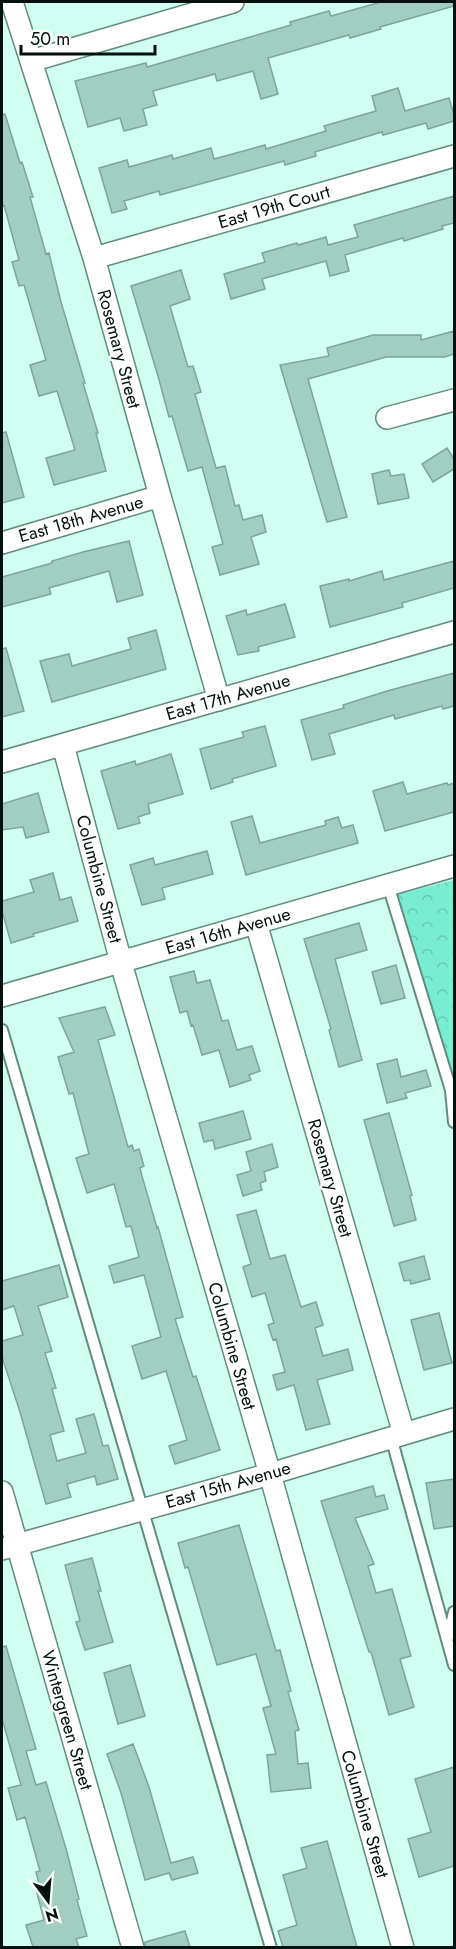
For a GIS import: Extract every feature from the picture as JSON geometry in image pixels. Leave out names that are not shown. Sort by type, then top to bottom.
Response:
[{"type":"street","name":"Rosemary Street","points":[[12,2],[94,258],[219,700]]},
{"type":"street","points":[[31,61],[233,2]]},
{"type":"street","name":"East 19th Court","points":[[94,258],[454,156]]},
{"type":"street","points":[[387,418],[454,400]]},
{"type":"street","name":"East 18th Avenue","points":[[2,543],[160,496]]},
{"type":"street","name":"East 17th Avenue","points":[[2,762],[454,632]]},
{"type":"street","name":"Columbine Street","points":[[63,745],[121,962],[270,1474],[403,1947]]},
{"type":"street","name":"East 16th Avenue","points":[[2,996],[454,866]]},
{"type":"street","name":"Rosemary Street","points":[[256,923],[397,1436]]},
{"type":"street","name":"East 15th Avenue","points":[[9,1546],[270,1474],[454,1419]]},
{"type":"street","name":"Wintergreen Street","points":[[2,1492],[9,1546],[133,1947]]},
{"type":"lane","points":[[388,885],[451,1090],[454,1120]]},
{"type":"lane","points":[[2,1030],[271,1947]]},
{"type":"lane","points":[[397,1436],[454,1665]]},
{"type":"lane","points":[[448,1640],[454,1612]]},
{"type":"green space","points":[[454,880],[454,1081],[449,1079],[396,895]]},
{"type":"building","points":[[381,2],[453,2],[454,6],[350,38],[349,35],[268,58],[278,94],[261,99],[253,71],[217,81],[215,74],[153,91],[157,105],[143,109],[147,125],[124,131],[120,118],[88,127],[75,81],[146,63],[147,67],[291,25],[290,22],[329,11],[331,16]]},
{"type":"building","points":[[398,88],[405,111],[449,98],[454,121],[428,129],[426,123],[383,135],[382,132],[315,152],[316,156],[285,165],[284,161],[160,195],[159,191],[124,201],[127,209],[112,213],[99,168],[127,160],[129,167],[172,155],[173,159],[211,148],[214,159],[265,145],[266,149],[326,131],[324,126],[376,111],[372,96]]},
{"type":"building","points":[[5,114],[33,197],[30,197],[46,254],[49,253],[85,383],[83,383],[98,433],[96,433],[106,471],[54,485],[46,458],[75,450],[57,391],[39,396],[30,365],[46,360],[24,285],[19,286],[12,262],[19,260],[4,205],[2,206],[2,115]]},
{"type":"building","points":[[454,196],[454,223],[442,226],[443,229],[345,255],[349,271],[330,276],[326,261],[262,279],[265,289],[231,299],[224,274],[265,262],[262,253],[326,237],[328,245],[358,237],[354,225]]},
{"type":"building","points":[[181,270],[190,299],[170,306],[188,367],[193,366],[201,392],[195,394],[216,468],[225,466],[235,506],[239,505],[243,520],[262,515],[266,532],[251,537],[259,564],[220,575],[212,547],[223,544],[202,467],[188,471],[172,416],[169,417],[131,286]]},
{"type":"building","points":[[454,331],[454,354],[445,357],[386,357],[308,379],[347,517],[327,522],[280,365],[329,356],[327,348],[373,335],[421,335],[421,340]]},
{"type":"building","points":[[6,432],[24,497],[2,503],[2,433]]},
{"type":"building","points":[[447,448],[454,459],[454,469],[433,482],[422,464]]},
{"type":"building","points":[[389,470],[391,476],[404,474],[409,498],[378,504],[372,474]]},
{"type":"building","points":[[129,541],[143,595],[117,602],[109,571],[49,588],[51,594],[2,607],[2,577],[83,552]]},
{"type":"building","points":[[454,561],[454,588],[402,603],[403,607],[330,627],[320,586],[349,579],[349,581],[382,571],[384,580]]},
{"type":"building","points":[[285,604],[295,637],[258,647],[259,651],[238,655],[226,616],[246,610],[247,615]]},
{"type":"building","points":[[156,630],[166,669],[52,702],[40,661],[69,654],[72,666],[131,649],[128,638]]},
{"type":"building","points":[[6,648],[24,711],[2,717],[2,649]]},
{"type":"building","points":[[454,673],[454,706],[443,709],[442,706],[395,719],[394,715],[329,734],[335,754],[312,760],[301,720],[344,708],[343,705],[387,691]]},
{"type":"building","points":[[265,726],[276,766],[232,779],[233,782],[211,789],[200,749],[244,737],[242,732]]},
{"type":"building","points":[[171,754],[183,794],[148,804],[150,813],[138,817],[140,823],[118,829],[101,771],[135,761],[136,765]]},
{"type":"building","points":[[403,782],[407,794],[454,783],[454,812],[385,831],[373,791]]},
{"type":"building","points":[[38,793],[49,832],[26,838],[23,827],[2,830],[2,804]]},
{"type":"building","points":[[252,816],[260,843],[326,825],[325,821],[338,817],[342,828],[353,825],[358,843],[246,875],[231,822]]},
{"type":"building","points":[[207,851],[213,874],[162,888],[165,899],[142,905],[130,865],[153,858],[155,865]]},
{"type":"building","points":[[53,873],[60,900],[71,897],[78,921],[11,943],[2,911],[2,901],[34,892],[30,880]]},
{"type":"building","points":[[359,923],[367,950],[335,959],[362,1060],[339,1067],[329,1030],[331,1029],[304,939]]},
{"type":"building","points":[[396,965],[405,998],[381,1004],[372,972]]},
{"type":"building","points":[[194,971],[197,983],[210,980],[222,1021],[228,1020],[237,1050],[252,1046],[260,1071],[249,1075],[251,1080],[230,1087],[219,1050],[202,1055],[187,1011],[180,1013],[170,977]]},
{"type":"building","points":[[105,1007],[115,1035],[98,1040],[128,1147],[132,1145],[134,1151],[139,1149],[144,1166],[140,1168],[142,1176],[183,1317],[175,1319],[193,1377],[196,1376],[220,1450],[175,1464],[169,1446],[187,1440],[166,1371],[142,1379],[132,1346],[161,1337],[144,1275],[114,1283],[109,1266],[139,1257],[131,1226],[126,1227],[114,1184],[87,1193],[76,1158],[89,1154],[73,1093],[69,1094],[58,1057],[74,1052],[59,1018]]},
{"type":"building","points":[[397,1059],[401,1077],[426,1070],[431,1086],[405,1093],[407,1098],[387,1103],[377,1064]]},
{"type":"building","points":[[243,1111],[251,1139],[215,1149],[213,1140],[204,1142],[199,1123]]},
{"type":"building","points":[[389,1113],[412,1195],[410,1196],[416,1220],[394,1226],[364,1120]]},
{"type":"building","points":[[272,1144],[278,1167],[264,1172],[266,1181],[260,1183],[262,1190],[243,1196],[237,1175],[251,1171],[246,1152]]},
{"type":"building","points":[[256,1210],[270,1259],[285,1255],[301,1307],[316,1302],[323,1325],[315,1328],[323,1356],[348,1349],[353,1370],[317,1380],[330,1424],[306,1430],[294,1385],[277,1390],[273,1375],[285,1372],[276,1339],[273,1340],[268,1325],[274,1323],[265,1293],[252,1297],[243,1267],[251,1264],[237,1215]]},
{"type":"building","points":[[424,1256],[430,1279],[411,1284],[410,1280],[404,1281],[399,1263]]},
{"type":"building","points":[[59,1265],[68,1297],[38,1306],[52,1351],[45,1353],[56,1388],[52,1389],[64,1431],[50,1435],[57,1461],[86,1453],[76,1419],[94,1414],[103,1446],[108,1445],[118,1479],[97,1485],[95,1476],[67,1484],[71,1497],[46,1504],[2,1357],[2,1341],[23,1335],[14,1306],[2,1310],[2,1281]]},
{"type":"building","points":[[439,1313],[452,1363],[424,1370],[411,1320]]},
{"type":"building","points":[[454,1479],[454,1526],[434,1529],[426,1483]]},
{"type":"building","points":[[373,1486],[376,1497],[384,1495],[388,1509],[355,1518],[374,1564],[368,1566],[376,1593],[392,1589],[411,1656],[400,1659],[414,1707],[389,1715],[371,1652],[369,1652],[321,1501]]},
{"type":"building","points":[[239,1525],[276,1651],[280,1650],[291,1691],[288,1692],[299,1730],[295,1731],[298,1764],[308,1763],[311,1788],[271,1792],[267,1755],[276,1754],[263,1708],[271,1706],[256,1654],[217,1665],[188,1567],[185,1568],[178,1543]]},
{"type":"building","points":[[92,1558],[101,1591],[98,1591],[113,1642],[85,1650],[76,1622],[80,1621],[65,1565]]},
{"type":"building","points":[[6,1646],[36,1749],[26,1751],[36,1785],[46,1782],[79,1899],[77,1900],[87,1936],[76,1939],[79,1947],[33,1947],[26,1925],[44,1920],[35,1885],[39,1884],[36,1872],[40,1871],[25,1817],[17,1820],[8,1788],[21,1785],[2,1719],[2,1647]]},
{"type":"building","points":[[130,1665],[145,1716],[118,1724],[104,1673]]},
{"type":"building","points":[[133,1744],[149,1787],[171,1863],[193,1857],[198,1873],[172,1880],[169,1873],[145,1880],[121,1793],[107,1754]]},
{"type":"building","points":[[454,1767],[454,1866],[419,1877],[408,1839],[431,1832],[415,1779]]},
{"type":"building","points":[[327,1841],[357,1947],[283,1947],[278,1931],[297,1925],[283,1875],[307,1868],[301,1848]]},
{"type":"building","points":[[185,1931],[190,1947],[145,1947],[145,1942]]}]
